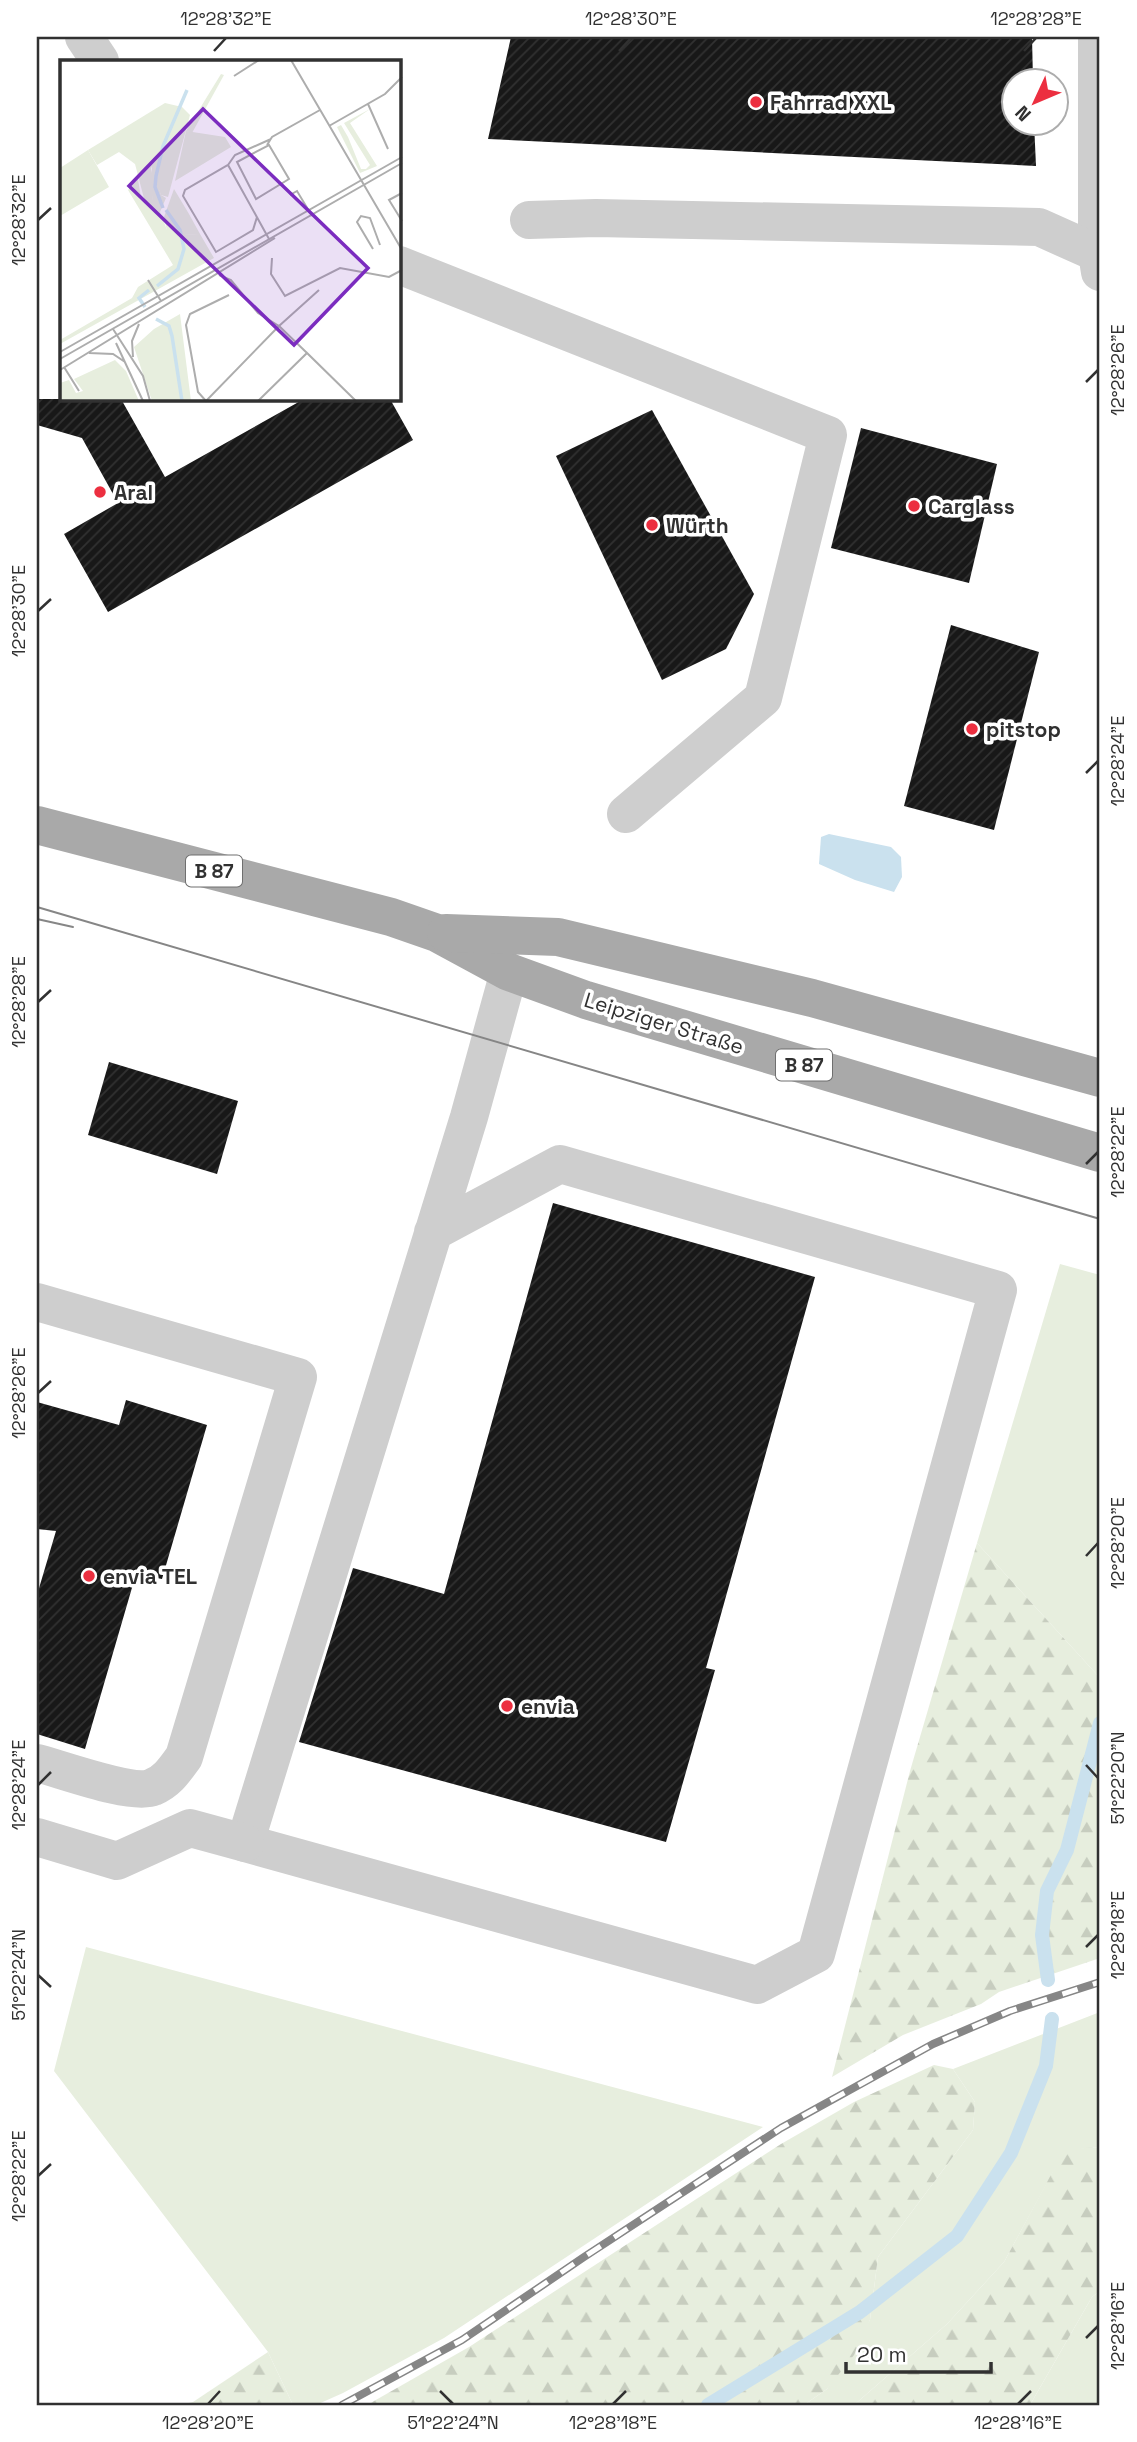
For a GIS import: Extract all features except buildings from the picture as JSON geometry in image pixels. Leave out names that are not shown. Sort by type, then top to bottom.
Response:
[{"type":"main road","name":"Leipziger Straße","points":[[37,825],[391,917],[437,933],[509,972],[586,1000],[1100,1153]]},
{"type":"main road","name":"Leipziger Straße","points":[[437,933],[558,937],[811,998],[1100,1078]]},
{"type":"lane","points":[[84,37],[99,60]]},
{"type":"lane","points":[[529,220],[596,218],[1039,227],[1099,259],[1097,37]]},
{"type":"lane","points":[[401,266],[828,435],[763,698],[626,814]]},
{"type":"lane","points":[[244,1843],[469,1117],[509,972]]},
{"type":"lane","points":[[37,1837],[117,1861],[190,1828],[757,1984],[816,1954],[998,1290],[560,1164],[433,1232]]},
{"type":"lane","points":[[37,1302],[298,1377],[184,1757],[170,1777],[151,1788],[131,1790],[37,1763]]},
{"type":"green space","points":[[1060,1264],[1100,1275],[1100,1678],[977,1543]]},
{"type":"green space","points":[[977,1543],[1100,1678],[1100,1958],[999,1992],[981,2004],[903,2035],[832,2077],[910,1771]]},
{"type":"green space","points":[[86,1947],[763,2127],[444,2338],[316,2405],[293,2405],[268,2352],[54,2071]]},
{"type":"green space","points":[[1100,2012],[1100,2147],[1070,2150],[1053,2172],[1004,2262],[947,2324],[854,2405],[804,2405],[827,2389],[870,2320],[878,2257],[973,2130],[975,2102],[953,2069]]},
{"type":"green space","points":[[934,2065],[953,2069],[975,2102],[973,2130],[878,2257],[870,2320],[854,2355],[827,2389],[804,2405],[367,2405],[469,2347],[781,2144],[854,2102]]},
{"type":"green space","points":[[1100,2147],[1100,2291],[1092,2297],[1030,2405],[854,2405],[947,2324],[1004,2262],[1053,2171],[1070,2149]]},
{"type":"green space","points":[[1100,2291],[1100,2405],[1030,2405],[1092,2297]]},
{"type":"green space","points":[[268,2352],[293,2405],[179,2405],[193,2402]]},
{"type":"water","points":[[829,834],[891,847],[901,857],[902,877],[894,892],[855,880],[819,864],[821,837]]},
{"type":"waterway","points":[[1048,1980],[1042,1935],[1047,1891],[1067,1850],[1100,1723]]},
{"type":"waterway","points":[[708,2405],[860,2312],[957,2236],[1011,2153],[1046,2066],[1052,2019]]},
{"type":"tram line","points":[[37,907],[1100,1219]]},
{"type":"tram line","points":[[37,919],[73,927]]},
{"type":"railway","points":[[342,2405],[462,2340],[781,2128],[933,2044],[1010,2011],[1100,1982]]},
{"type":"place","name":"Fahrrad XXL","points":[[756,102]]},
{"type":"place","name":"Aral","points":[[100,492]]},
{"type":"place","name":"Carglass","points":[[914,506]]},
{"type":"place","name":"Würth","points":[[652,525]]},
{"type":"place","name":"pitstop","points":[[972,729]]},
{"type":"place","name":"envia TEL","points":[[89,1576]]},
{"type":"place","name":"envia","points":[[507,1706]]}]
